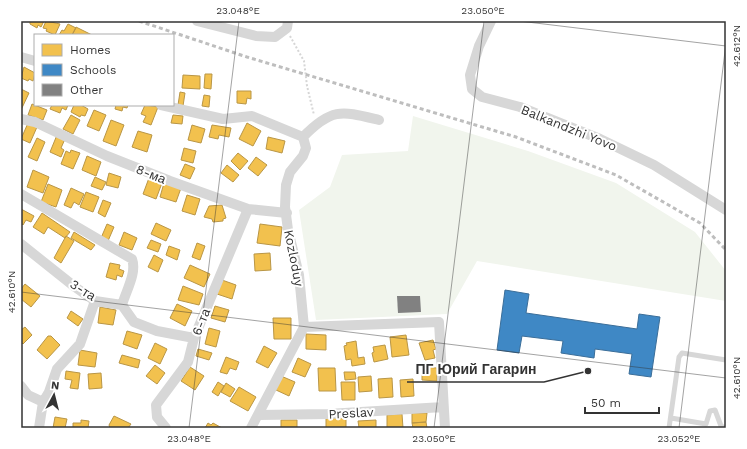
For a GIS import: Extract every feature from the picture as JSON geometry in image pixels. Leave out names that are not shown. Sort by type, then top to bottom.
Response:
[{"type":"street","points":[[197,21],[256,36],[276,37],[288,24]]},
{"type":"street","name":"Balkandzhi Yovo","points":[[491,21],[479,46],[470,75],[472,89],[482,97],[520,107],[600,139],[654,165],[726,210]]},
{"type":"street","points":[[21,57],[34,61]]},
{"type":"street","points":[[165,106],[223,119],[252,116],[303,137],[316,124],[331,114],[344,112],[379,120]]},
{"type":"street","name":"8-ма","points":[[21,119],[35,122],[107,156],[149,173],[248,209],[287,213]]},
{"type":"street","name":"Kozloduy","points":[[303,137],[306,148],[303,156],[290,172],[286,185],[285,207],[287,213],[288,230],[299,275],[304,327]]},
{"type":"street","points":[[21,194],[132,259],[134,265],[133,271],[122,305],[134,322],[157,331],[194,338]]},
{"type":"street","name":"6-та","points":[[166,428],[157,417],[156,404],[188,362],[194,338],[248,209]]},
{"type":"street","name":"3-та","points":[[21,244],[75,287],[96,301],[122,305]]},
{"type":"street","points":[[38,428],[43,402],[49,392],[57,370],[80,344],[96,301]]},
{"type":"street","points":[[251,428],[304,327],[438,322],[445,428]]},
{"type":"street","points":[[21,386],[28,395],[43,402]]},
{"type":"street","name":"Preslav","points":[[259,414],[328,414],[443,407]]},
{"type":"lane","points":[[669,428],[679,357],[682,353],[726,360]]},
{"type":"lane","points":[[671,418],[706,424],[710,411],[715,410],[721,426],[726,428]]},
{"type":"path","points":[[288,24],[291,39],[304,61],[307,86],[313,105],[316,124]]},
{"type":"shaded area","points":[[413,116],[528,151],[616,183],[695,232],[726,271],[726,301],[477,261],[447,314],[316,320],[299,210],[330,187],[342,155],[408,151]]},
{"type":"building: Homes","points":[[30,21],[44,21],[41,27],[38,25],[37,28],[30,24]]},
{"type":"building: Homes","points":[[46,21],[60,24],[55,34],[46,31],[47,29],[43,28]]},
{"type":"building: Homes","points":[[68,24],[76,28],[73,34],[60,34],[62,30],[64,31]]},
{"type":"building: Homes","points":[[76,27],[90,34],[72,34]]},
{"type":"building: Homes","points":[[24,67],[34,72],[33,81],[29,79],[28,81],[21,78]]},
{"type":"building: Homes","points":[[205,74],[212,74],[211,89],[204,88]]},
{"type":"building: Homes","points":[[183,75],[200,76],[200,89],[182,88]]},
{"type":"building: Homes","points":[[21,89],[29,93],[21,110]]},
{"type":"building: Homes","points":[[237,91],[251,91],[251,99],[247,98],[246,104],[237,103]]},
{"type":"building: Homes","points":[[180,92],[185,93],[183,106],[178,105]]},
{"type":"building: Homes","points":[[204,95],[210,96],[209,107],[202,106]]},
{"type":"building: Homes","points":[[32,104],[47,110],[43,120],[28,115]]},
{"type":"building: Homes","points":[[52,106],[68,106],[66,110],[62,108],[60,113],[50,109]]},
{"type":"building: Homes","points":[[74,106],[83,106],[88,109],[85,116],[81,115],[80,117],[71,112]]},
{"type":"building: Homes","points":[[116,106],[128,106],[127,108],[123,107],[122,111],[115,109]]},
{"type":"building: Homes","points":[[145,106],[158,107],[151,125],[143,122],[146,116],[141,114]]},
{"type":"building: Homes","points":[[94,110],[106,115],[99,131],[87,126]]},
{"type":"building: Homes","points":[[71,115],[80,120],[73,134],[63,129]]},
{"type":"building: Homes","points":[[173,115],[183,116],[182,124],[171,123]]},
{"type":"building: Homes","points":[[111,120],[124,125],[116,146],[103,141]]},
{"type":"building: Homes","points":[[28,123],[37,127],[30,143],[21,139]]},
{"type":"building: Homes","points":[[247,123],[261,131],[253,146],[239,139]]},
{"type":"building: Homes","points":[[192,125],[205,129],[201,143],[188,140]]},
{"type":"building: Homes","points":[[212,125],[231,128],[229,137],[219,135],[218,139],[209,137]]},
{"type":"building: Homes","points":[[138,131],[152,135],[147,152],[132,147]]},
{"type":"building: Homes","points":[[57,135],[65,139],[61,148],[64,150],[61,157],[50,152]]},
{"type":"building: Homes","points":[[268,137],[285,141],[282,153],[266,149]]},
{"type":"building: Homes","points":[[37,138],[45,142],[37,161],[28,157]]},
{"type":"building: Homes","points":[[184,148],[196,151],[193,163],[181,160]]},
{"type":"building: Homes","points":[[71,150],[80,153],[73,169],[61,164],[66,151],[70,153]]},
{"type":"building: Homes","points":[[238,153],[248,161],[240,170],[231,161]]},
{"type":"building: Homes","points":[[87,156],[101,162],[96,176],[82,170]]},
{"type":"building: Homes","points":[[256,157],[267,165],[258,176],[248,168]]},
{"type":"building: Homes","points":[[185,164],[195,168],[190,179],[180,175]]},
{"type":"building: Homes","points":[[227,165],[239,175],[233,182],[221,173]]},
{"type":"building: Homes","points":[[33,170],[49,177],[43,193],[27,187]]},
{"type":"building: Homes","points":[[109,173],[121,177],[118,188],[106,185]]},
{"type":"building: Homes","points":[[95,177],[106,182],[102,190],[91,186]]},
{"type":"building: Homes","points":[[149,178],[162,183],[156,199],[143,194]]},
{"type":"building: Homes","points":[[164,183],[181,188],[176,202],[160,197]]},
{"type":"building: Homes","points":[[48,184],[62,190],[56,207],[41,202]]},
{"type":"building: Homes","points":[[71,188],[84,194],[79,205],[74,202],[71,208],[64,205]]},
{"type":"building: Homes","points":[[86,192],[99,197],[93,212],[80,207]]},
{"type":"building: Homes","points":[[187,195],[200,199],[195,215],[182,211]]},
{"type":"building: Homes","points":[[103,200],[111,203],[105,217],[98,213]]},
{"type":"building: Homes","points":[[222,205],[226,218],[223,219],[223,221],[213,222],[212,219],[204,217],[209,206]]},
{"type":"building: Homes","points":[[21,209],[34,216],[31,222],[26,220],[23,225],[21,223]]},
{"type":"building: Homes","points":[[42,213],[70,232],[65,238],[48,227],[44,234],[33,227]]},
{"type":"building: Homes","points":[[156,223],[171,230],[166,241],[151,234]]},
{"type":"building: Homes","points":[[107,224],[114,227],[108,241],[101,238]]},
{"type":"building: Homes","points":[[260,224],[282,227],[280,246],[257,243]]},
{"type":"building: Homes","points":[[74,232],[95,245],[91,250],[71,238]]},
{"type":"building: Homes","points":[[124,232],[137,238],[132,250],[119,245]]},
{"type":"building: Homes","points":[[66,236],[74,241],[61,263],[54,258]]},
{"type":"building: Homes","points":[[151,240],[161,244],[158,252],[147,248]]},
{"type":"building: Homes","points":[[197,243],[205,246],[200,260],[192,257]]},
{"type":"building: Homes","points":[[169,246],[180,250],[177,260],[166,255]]},
{"type":"building: Homes","points":[[270,253],[271,270],[255,271],[254,254]]},
{"type":"building: Homes","points":[[154,255],[163,260],[158,272],[148,267]]},
{"type":"building: Homes","points":[[110,263],[120,265],[119,269],[124,271],[122,277],[117,275],[116,280],[106,277]]},
{"type":"building: Homes","points":[[190,265],[210,274],[204,287],[184,278]]},
{"type":"building: Homes","points":[[222,280],[236,285],[232,299],[217,294]]},
{"type":"building: Homes","points":[[25,284],[40,296],[31,307],[21,299],[21,289]]},
{"type":"building: Homes","points":[[183,286],[203,294],[199,305],[178,300]]},
{"type":"building: Homes","points":[[177,304],[192,311],[185,326],[170,318]]},
{"type":"building: Homes","points":[[215,306],[229,310],[225,322],[211,318]]},
{"type":"building: Homes","points":[[100,307],[116,310],[113,325],[98,323]]},
{"type":"building: Homes","points":[[71,311],[83,319],[78,326],[67,318]]},
{"type":"building: Homes","points":[[273,318],[291,318],[291,339],[274,339]]},
{"type":"building: Homes","points":[[25,327],[32,335],[23,344],[21,342],[21,330]]},
{"type":"building: Homes","points":[[209,328],[220,331],[216,347],[205,344]]},
{"type":"building: Homes","points":[[127,331],[142,335],[137,349],[123,344]]},
{"type":"building: Homes","points":[[306,334],[326,335],[326,350],[306,349]]},
{"type":"building: Homes","points":[[406,335],[409,355],[392,357],[390,337]]},
{"type":"building: Homes","points":[[48,336],[51,336],[60,345],[47,359],[37,350]]},
{"type":"building: Homes","points":[[433,340],[436,349],[433,350],[435,358],[425,360],[419,343]]},
{"type":"building: Homes","points":[[356,341],[358,358],[364,357],[365,364],[352,366],[351,359],[346,360],[344,346],[347,345],[346,343]]},
{"type":"building: Homes","points":[[155,343],[167,349],[160,364],[148,358]]},
{"type":"building: Homes","points":[[385,345],[388,359],[374,362],[372,353],[374,352],[373,347]]},
{"type":"building: Homes","points":[[264,346],[277,353],[268,368],[256,362]]},
{"type":"building: Homes","points":[[198,349],[212,353],[209,360],[196,356]]},
{"type":"building: Homes","points":[[80,350],[97,353],[95,367],[78,365]]},
{"type":"building: Homes","points":[[122,355],[140,360],[138,368],[119,363]]},
{"type":"building: Homes","points":[[226,357],[239,362],[236,370],[230,368],[227,374],[220,372]]},
{"type":"building: Homes","points":[[298,358],[311,364],[305,377],[292,372]]},
{"type":"building: Homes","points":[[155,365],[165,373],[157,384],[146,376]]},
{"type":"building: Homes","points":[[190,367],[204,376],[195,390],[181,381]]},
{"type":"building: Homes","points":[[422,367],[437,368],[437,381],[422,380]]},
{"type":"building: Homes","points":[[318,368],[335,368],[336,391],[319,391]]},
{"type":"building: Homes","points":[[66,371],[80,373],[78,389],[70,388],[72,380],[65,379]]},
{"type":"building: Homes","points":[[344,372],[355,372],[356,379],[345,380]]},
{"type":"building: Homes","points":[[101,373],[102,388],[89,389],[88,374]]},
{"type":"building: Homes","points":[[281,376],[295,382],[289,396],[276,390]]},
{"type":"building: Homes","points":[[371,376],[372,391],[359,392],[358,377]]},
{"type":"building: Homes","points":[[392,378],[393,397],[379,398],[378,379]]},
{"type":"building: Homes","points":[[413,379],[414,396],[401,397],[400,380]]},
{"type":"building: Homes","points":[[218,382],[224,386],[218,396],[212,392]]},
{"type":"building: Homes","points":[[341,382],[355,382],[355,400],[342,400]]},
{"type":"building: Homes","points":[[226,383],[235,389],[230,397],[221,392]]},
{"type":"building: Homes","points":[[239,387],[256,397],[248,411],[230,401]]},
{"type":"building: Homes","points":[[412,413],[427,413],[426,422],[412,423]]},
{"type":"building: Homes","points":[[402,414],[403,428],[387,428],[387,415]]},
{"type":"building: Homes","points":[[114,416],[131,424],[128,428],[110,428],[109,425]]},
{"type":"building: Homes","points":[[55,417],[67,419],[65,428],[53,428]]},
{"type":"building: Homes","points":[[326,418],[346,418],[346,428],[326,428]]},
{"type":"building: Homes","points":[[81,420],[89,421],[88,428],[73,428],[73,423],[81,423]]},
{"type":"building: Homes","points":[[281,420],[297,420],[297,428],[281,428]]},
{"type":"building: Homes","points":[[376,420],[376,428],[359,428],[358,421]]},
{"type":"building: Homes","points":[[426,422],[427,428],[413,428],[412,423]]},
{"type":"building: Homes","points":[[208,423],[211,425],[213,423],[222,428],[205,428]]},
{"type":"building: Schools","points":[[505,290],[529,294],[526,313],[637,329],[639,314],[660,317],[651,377],[629,374],[632,354],[595,349],[594,358],[561,353],[563,341],[522,336],[519,353],[497,350]]},
{"type":"building: Other","points":[[397,296],[420,296],[421,312],[398,313]]},
{"type":"railway","points":[[139,21],[247,57],[516,137],[616,175],[700,223],[726,250]]},
{"type":"place","name":"ПГ Юрий Гагарин","points":[[588,371]]}]
